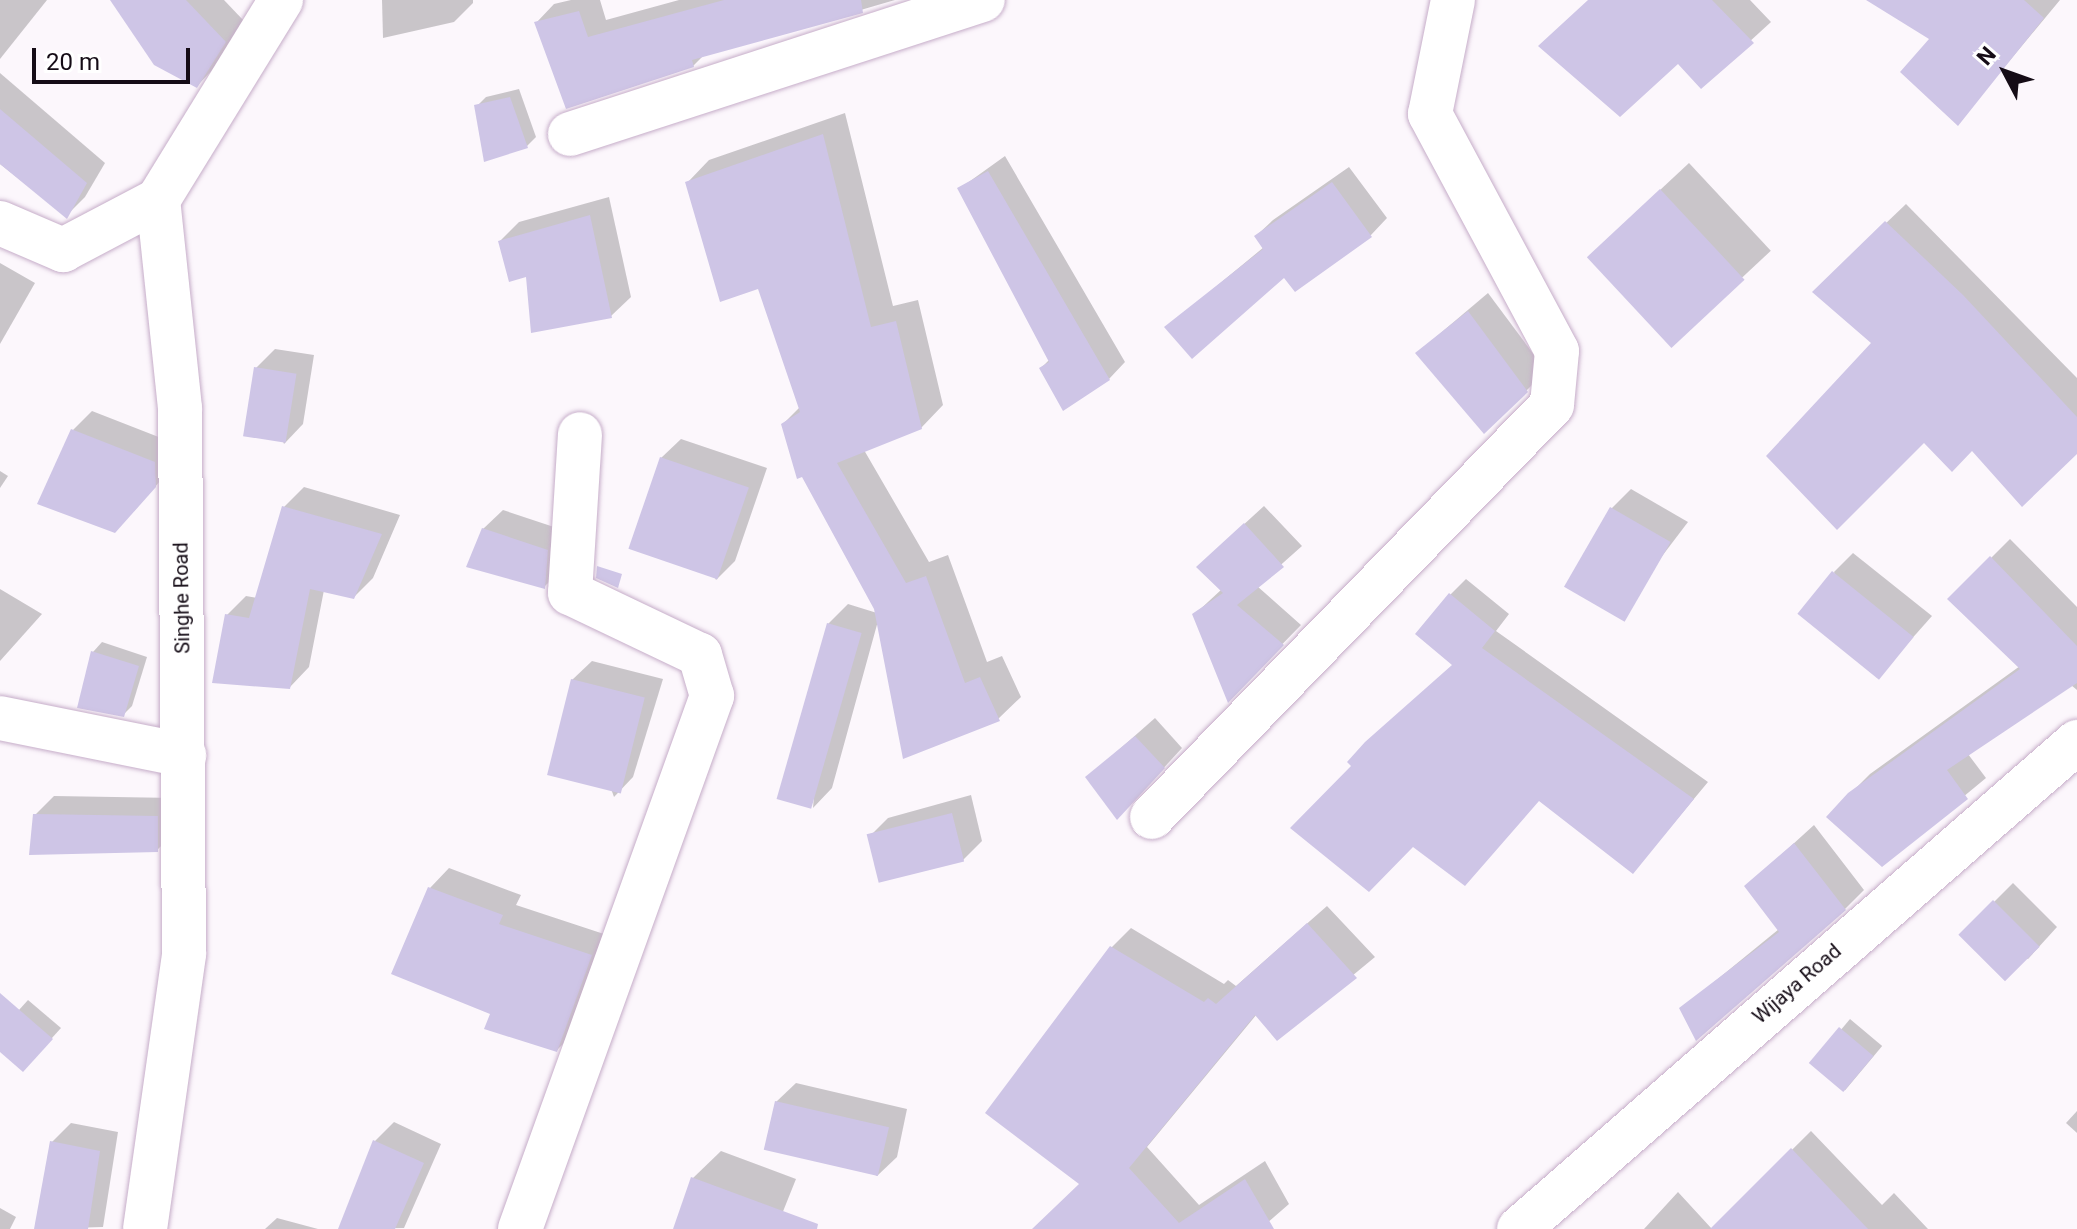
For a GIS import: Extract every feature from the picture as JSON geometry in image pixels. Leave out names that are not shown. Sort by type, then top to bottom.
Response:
[{"type":"street","points":[[0,223],[63,250],[158,200],[281,0]]},
{"type":"street","points":[[570,134],[983,0]]},
{"type":"street","points":[[1152,817],[1552,405],[1557,351],[1430,114],[1453,0]]},
{"type":"street","name":"Singhe Road","points":[[145,1229],[184,954],[180,408],[158,200]]},
{"type":"street","points":[[520,1229],[712,696],[700,655],[570,593],[580,434]]},
{"type":"street","points":[[0,718],[184,755]]},
{"type":"street","name":"Wijaya Road","points":[[1519,1229],[2077,742]]},
{"type":"building","points":[[110,0],[186,0],[226,42],[197,88],[154,65]]},
{"type":"building","points":[[724,0],[861,0],[863,13],[692,60],[694,67],[566,109],[534,22],[579,11],[588,37]]},
{"type":"building","points":[[1588,0],[1712,0],[1754,43],[1701,89],[1678,64],[1620,117],[1538,46]]},
{"type":"building","points":[[1866,0],[2024,0],[2044,18],[1958,126],[1900,72],[1929,39]]},
{"type":"building","points":[[510,97],[528,148],[484,162],[474,105]]},
{"type":"building","points":[[0,109],[87,183],[67,219],[0,164]]},
{"type":"building","points":[[823,134],[871,327],[896,321],[922,429],[837,463],[906,583],[926,576],[965,683],[980,677],[1000,721],[903,759],[874,609],[802,477],[797,479],[781,424],[800,412],[758,289],[720,302],[685,182]]},
{"type":"building","points":[[988,171],[1110,380],[1063,411],[1039,368],[1049,362],[957,188]]},
{"type":"building","points":[[1332,182],[1372,237],[1295,292],[1284,278],[1192,359],[1164,327],[1263,249],[1254,236]]},
{"type":"building","points":[[1660,189],[1745,280],[1671,348],[1587,257]]},
{"type":"building","points":[[590,215],[612,318],[531,333],[526,277],[509,282],[498,241]]},
{"type":"building","points":[[1885,221],[1963,295],[2077,417],[2077,454],[2022,507],[1972,451],[1952,472],[1924,443],[1837,530],[1766,456],[1871,343],[1812,292]]},
{"type":"building","points":[[1468,311],[1528,392],[1484,434],[1415,353]]},
{"type":"building","points":[[254,367],[296,374],[286,443],[243,436]]},
{"type":"building","points":[[71,429],[155,462],[156,487],[115,533],[37,504]]},
{"type":"building","points":[[660,457],[749,488],[717,579],[628,549]]},
{"type":"building","points":[[282,506],[382,534],[354,599],[310,589],[290,689],[212,683],[225,614],[249,618]]},
{"type":"building","points":[[1610,507],[1671,542],[1625,622],[1564,587]]},
{"type":"building","points":[[1244,523],[1284,567],[1237,605],[1284,645],[1228,703],[1192,614],[1223,593],[1196,567]]},
{"type":"building","points":[[482,528],[548,550],[545,589],[466,567]]},
{"type":"building","points":[[1990,556],[2077,646],[2077,683],[1947,770],[1968,799],[1882,867],[1826,817],[1848,793],[2020,669],[1947,599]]},
{"type":"building","points":[[597,566],[622,574],[618,588],[596,578]]},
{"type":"building","points":[[1832,571],[1914,637],[1879,680],[1797,614]]},
{"type":"building","points":[[1449,593],[1495,631],[1482,648],[1694,799],[1633,874],[1539,801],[1465,886],[1413,847],[1369,892],[1290,828],[1351,766],[1347,762],[1365,742],[1452,665],[1415,634]]},
{"type":"building","points":[[827,623],[862,633],[811,809],[777,799]]},
{"type":"building","points":[[91,651],[139,666],[124,717],[77,708]]},
{"type":"building","points":[[571,679],[645,697],[621,793],[547,775]]},
{"type":"building","points":[[1135,736],[1165,768],[1117,820],[1085,777]]},
{"type":"building","points":[[952,813],[964,862],[879,883],[867,834]]},
{"type":"building","points":[[33,814],[158,816],[158,852],[29,855]]},
{"type":"building","points":[[1794,843],[1846,910],[1696,1041],[1679,1008],[1779,932],[1744,886]]},
{"type":"building","points":[[428,887],[503,915],[499,924],[592,955],[557,1052],[484,1029],[490,1014],[391,974]]},
{"type":"building","points":[[1993,900],[2040,947],[2005,981],[1958,935]]},
{"type":"building","points":[[1307,923],[1357,978],[1277,1041],[1255,1015],[1129,1168],[1179,1223],[1245,1179],[1274,1229],[1032,1229],[1079,1184],[985,1113],[1110,946],[1204,1002],[1208,998],[1216,1004]]},
{"type":"building","points":[[0,993],[53,1039],[23,1072],[0,1052]]},
{"type":"building","points":[[1839,1027],[1873,1056],[1843,1092],[1809,1063]]},
{"type":"building","points":[[775,1101],[889,1127],[878,1176],[764,1150]]},
{"type":"building","points":[[373,1140],[424,1163],[395,1229],[338,1229]]},
{"type":"building","points":[[50,1141],[100,1151],[88,1229],[34,1229]]},
{"type":"building","points":[[1791,1148],[1868,1229],[1710,1229]]},
{"type":"building","points":[[691,1177],[818,1224],[817,1229],[673,1229]]}]
